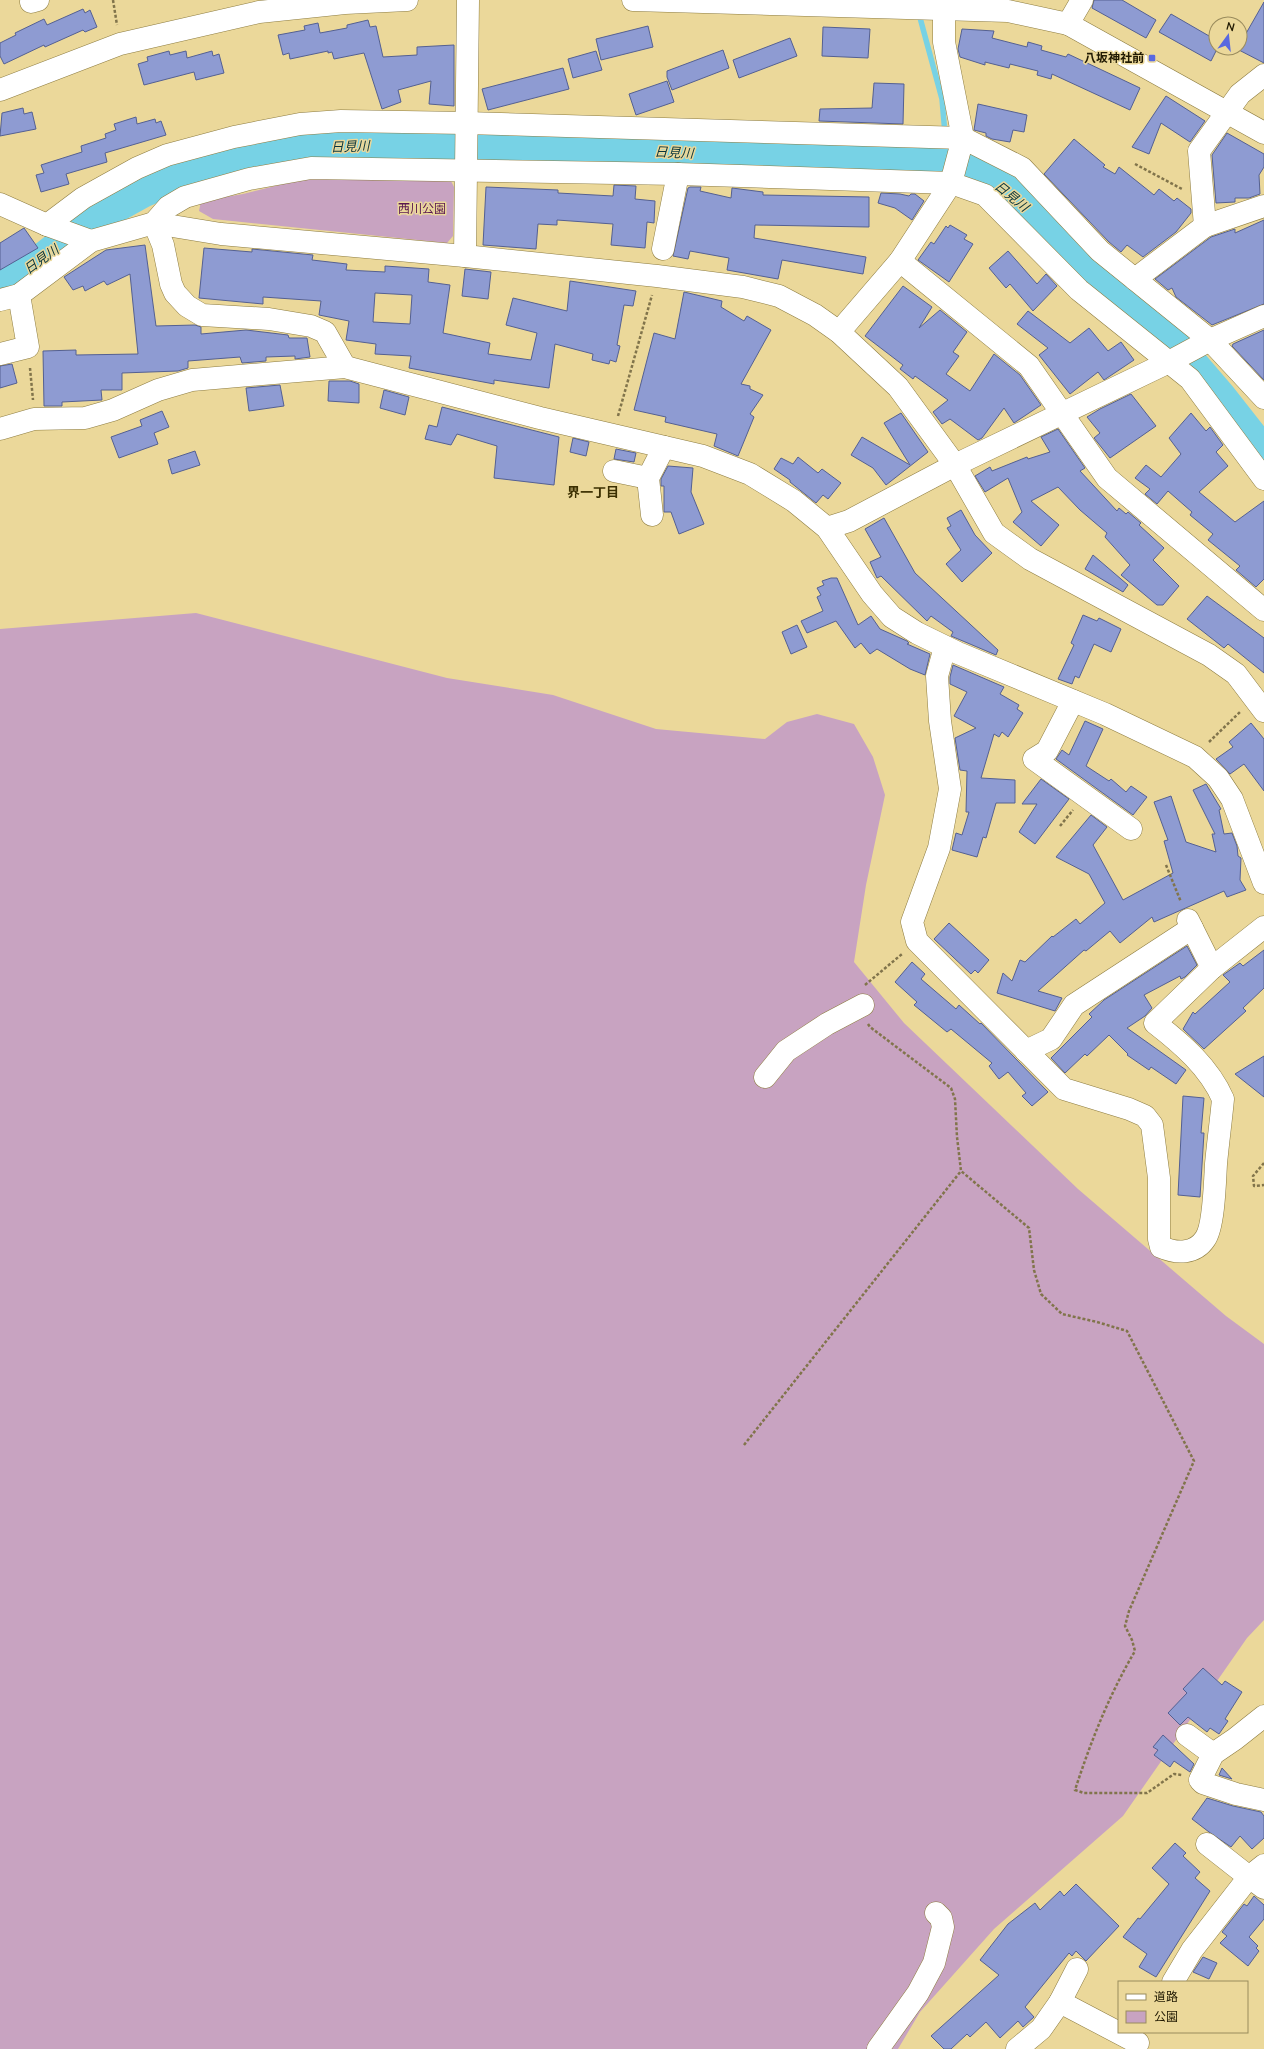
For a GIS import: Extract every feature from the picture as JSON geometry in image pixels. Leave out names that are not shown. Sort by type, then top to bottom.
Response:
[{"type":"street","points":[[0,90],[120,44],[259,12],[337,2],[406,0]]},
{"type":"street","points":[[465,256],[468,0]]},
{"type":"street","points":[[632,0],[904,8],[939,6],[1008,11],[1068,24],[1264,133]]},
{"type":"street","points":[[1068,24],[1082,0]]},
{"type":"street","points":[[839,332],[900,261],[951,183],[961,138],[939,6]]},
{"type":"street","points":[[1205,226],[1199,151],[1240,94],[1264,75]]},
{"type":"street","points":[[47,225],[83,198],[137,168],[166,155],[234,137],[300,124],[340,121],[466,123],[961,138],[1022,168],[1100,251],[1210,340],[1264,398]]},
{"type":"street","points":[[154,223],[168,207],[185,197],[249,179],[311,168],[392,168],[466,171],[678,174],[951,183],[985,195],[1079,290],[1190,379],[1264,479]]},
{"type":"street","points":[[663,249],[678,174]]},
{"type":"street","points":[[0,204],[47,225],[91,241]]},
{"type":"street","points":[[1135,279],[1205,226],[1264,206]]},
{"type":"street","points":[[154,223],[163,245],[171,284],[175,292],[186,306],[202,315],[269,319],[311,326],[325,332],[345,367]]},
{"type":"street","points":[[0,354],[28,347],[10,298],[91,241],[154,223],[221,234],[465,256],[657,276],[743,287],[779,296],[815,315],[839,332],[898,387],[955,465],[994,533],[1030,559],[1209,655],[1236,674],[1259,704]]},
{"type":"street","points":[[900,261],[1029,366],[1064,414],[1107,478],[1264,610]]},
{"type":"street","points":[[827,528],[849,521],[955,465],[1064,414],[1210,340],[1264,316]]},
{"type":"street","points":[[0,429],[34,419],[85,418],[113,410],[158,390],[192,380],[345,367],[613,436],[703,456],[750,474],[794,501],[827,528],[872,594],[892,617],[917,633],[945,647],[1073,700],[1195,757],[1218,778],[1232,799],[1264,883]]},
{"type":"street","points":[[652,515],[648,478],[664,447]]},
{"type":"street","points":[[614,471],[648,478]]},
{"type":"street","points":[[945,647],[937,676],[940,721],[950,789],[939,848],[912,922],[917,941],[1064,1089],[1129,1109],[1145,1116],[1152,1125],[1159,1178],[1159,1239],[1161,1247],[1169,1250],[1189,1251],[1200,1246],[1206,1238],[1214,1202],[1223,1100],[1218,1087],[1203,1067],[1182,1044],[1155,1023],[1212,968],[1264,927]]},
{"type":"street","points":[[1073,700],[1047,751],[1034,758],[1131,829]]},
{"type":"street","points":[[1026,1051],[1051,1039],[1074,1005],[1190,924],[1212,968]]},
{"type":"street","points":[[765,1077],[786,1051],[827,1024],[862,1005]]},
{"type":"street","points":[[1264,1716],[1213,1754],[1200,1780],[1203,1783],[1236,1794],[1264,1800]]},
{"type":"street","points":[[1187,1735],[1213,1754]]},
{"type":"street","points":[[1174,1981],[1192,1950],[1259,1877],[1207,1844]]},
{"type":"street","points":[[878,2049],[918,1993],[934,1963],[943,1927],[941,1918],[936,1913]]},
{"type":"street","points":[[1017,2049],[1041,2029],[1060,2002],[1077,1969]]},
{"type":"street","points":[[1060,2002],[1118,2029]]},
{"type":"street","points":[[1127,2033],[1144,2041]]},
{"type":"path","points":[[112,0],[120,44]]},
{"type":"path","points":[[1135,164],[1203,199]]},
{"type":"path","points":[[613,436],[657,276]]},
{"type":"path","points":[[28,347],[34,419]]},
{"type":"path","points":[[1195,757],[1259,704]]},
{"type":"path","points":[[1166,865],[1190,924]]},
{"type":"path","points":[[917,941],[863,987],[860,995],[870,1027],[951,1088],[955,1099],[956,1137],[961,1171],[1029,1228],[1034,1270],[1041,1294],[1062,1314],[1127,1331],[1194,1461],[1129,1611],[1125,1626],[1135,1650],[1115,1684],[1089,1746],[1075,1790],[1084,1793],[1147,1794],[1174,1774],[1200,1780]]},
{"type":"path","points":[[1264,1163],[1252,1176],[1254,1186],[1264,1185]]},
{"type":"path","points":[[744,1446],[961,1171]]},
{"type":"green space","name":"西川公園","points":[[315,176],[450,179],[454,187],[453,236],[447,243],[213,219],[199,211],[201,201],[243,194]]},
{"type":"green space","points":[[196,613],[447,678],[553,695],[656,729],[765,739],[787,722],[817,714],[854,724],[873,757],[885,795],[866,885],[854,962],[904,1023],[1078,1189],[1226,1316],[1264,1344],[1264,1620],[1247,1638],[1123,1816],[994,1929],[920,2012],[898,2049],[0,2049],[0,629]]},
{"type":"building","points":[[1094,0],[1122,0],[1156,20],[1146,38],[1092,8]]},
{"type":"building","points":[[1264,2],[1264,63],[1248,55],[1248,30]]},
{"type":"building","points":[[83,9],[85,13],[90,10],[97,27],[85,32],[83,30],[45,47],[44,45],[4,64],[0,56],[0,43],[16,35],[15,33],[44,19],[47,25]]},
{"type":"building","points":[[1171,14],[1208,35],[1208,56],[1214,56],[1211,61],[1159,32]]},
{"type":"building","points":[[368,20],[370,27],[376,26],[383,57],[417,55],[417,47],[454,45],[454,106],[429,104],[431,81],[398,90],[401,102],[382,109],[364,53],[334,59],[332,52],[328,53],[328,51],[290,59],[289,53],[283,55],[278,35],[305,30],[304,26],[318,23],[320,33],[347,28],[347,25]]},
{"type":"building","points":[[648,26],[653,47],[601,60],[596,39]]},
{"type":"building","points":[[823,27],[870,29],[868,58],[822,56]]},
{"type":"building","points":[[962,29],[994,31],[992,38],[1027,47],[1028,42],[1042,46],[1041,50],[1066,57],[1068,54],[1140,88],[1130,110],[1052,74],[1051,79],[1037,75],[1038,71],[1010,64],[1009,68],[985,62],[985,65],[960,57],[958,49]]},
{"type":"building","points":[[790,38],[797,56],[739,78],[733,60]]},
{"type":"building","points":[[723,50],[729,68],[672,90],[667,77],[667,71]]},
{"type":"building","points":[[169,51],[170,55],[186,51],[187,58],[212,51],[213,56],[219,54],[224,73],[196,80],[194,72],[144,85],[138,64],[148,61],[147,57]]},
{"type":"building","points":[[596,51],[602,70],[573,78],[568,59]]},
{"type":"building","points":[[563,68],[569,89],[488,110],[482,89]]},
{"type":"building","points":[[667,81],[674,102],[636,115],[629,94]]},
{"type":"building","points":[[874,83],[904,84],[903,124],[819,121],[820,109],[872,108]]},
{"type":"building","points":[[1166,96],[1205,121],[1190,142],[1161,123],[1149,154],[1132,147]]},
{"type":"building","points":[[978,104],[1027,115],[1024,132],[1013,130],[1010,142],[992,139],[986,136],[986,133],[974,130]]},
{"type":"building","points":[[23,108],[24,114],[32,112],[36,129],[0,136],[2,113]]},
{"type":"building","points":[[136,117],[137,124],[155,119],[156,123],[161,121],[166,135],[105,153],[107,162],[66,174],[69,184],[41,192],[36,175],[44,173],[41,165],[82,152],[81,146],[106,138],[105,134],[116,130],[114,124]]},
{"type":"building","points":[[1227,133],[1264,154],[1264,167],[1259,175],[1260,194],[1249,198],[1235,198],[1235,202],[1216,203],[1212,155]]},
{"type":"building","points":[[1074,139],[1105,165],[1103,167],[1115,174],[1119,167],[1154,195],[1159,189],[1174,201],[1177,198],[1191,209],[1191,213],[1176,232],[1143,257],[1127,245],[1121,252],[1109,242],[1044,174]]},
{"type":"building","points":[[614,185],[636,186],[635,199],[655,201],[654,223],[647,222],[645,248],[611,245],[613,224],[557,220],[557,225],[538,224],[536,249],[483,245],[486,187],[558,190],[558,193],[613,196]]},
{"type":"building","points":[[701,187],[700,191],[731,198],[732,188],[763,192],[763,195],[869,197],[869,227],[755,225],[754,238],[866,257],[863,274],[782,260],[778,279],[727,270],[729,258],[690,251],[688,259],[673,256],[688,188]]},
{"type":"building","points":[[881,193],[909,196],[911,194],[915,194],[924,201],[912,220],[895,208],[878,203]]},
{"type":"building","points":[[1264,220],[1264,304],[1212,325],[1176,297],[1172,288],[1168,290],[1155,279],[1211,237],[1235,229],[1235,233]]},
{"type":"building","points":[[950,225],[967,235],[964,239],[973,244],[949,282],[918,260],[931,242],[934,244],[946,226],[948,228]]},
{"type":"building","points":[[24,228],[38,248],[0,270],[0,243]]},
{"type":"building","points":[[145,245],[156,326],[195,325],[201,327],[201,334],[246,330],[288,335],[289,338],[307,338],[310,357],[295,359],[295,356],[266,357],[266,361],[242,363],[240,357],[188,361],[188,368],[178,371],[122,373],[122,390],[101,390],[102,400],[62,402],[62,406],[44,406],[43,351],[76,350],[76,355],[138,354],[130,274],[107,285],[104,281],[85,291],[83,286],[73,290],[64,277],[106,250]]},
{"type":"building","points":[[204,248],[252,252],[252,249],[313,255],[312,260],[347,264],[346,270],[385,272],[385,266],[429,269],[428,282],[450,285],[443,333],[490,343],[488,354],[531,360],[537,333],[506,325],[513,298],[567,311],[570,281],[636,291],[633,306],[624,305],[617,345],[620,346],[616,362],[610,360],[609,364],[592,360],[593,354],[555,344],[549,388],[494,380],[494,384],[409,368],[411,356],[375,354],[376,344],[346,340],[349,321],[319,315],[321,301],[263,297],[263,304],[199,298]],"holes":[[[375,293],[412,295],[410,324],[373,322]]]},
{"type":"building","points":[[1008,251],[1037,284],[1046,274],[1057,286],[1033,311],[1010,284],[1006,288],[989,268]]},
{"type":"building","points":[[465,269],[491,272],[488,299],[462,296]]},
{"type":"building","points":[[903,286],[932,307],[919,328],[940,310],[967,332],[953,352],[959,356],[946,374],[970,391],[994,354],[1020,375],[1041,405],[1014,423],[1004,408],[982,438],[978,440],[950,419],[942,424],[933,412],[948,400],[915,376],[913,379],[900,369],[903,365],[865,336]]},
{"type":"building","points":[[684,292],[722,301],[721,307],[744,321],[747,316],[771,330],[741,384],[750,386],[750,389],[763,395],[750,414],[754,417],[738,456],[714,446],[717,434],[665,422],[666,417],[634,410],[654,333],[675,339]]},
{"type":"building","points":[[1028,311],[1070,343],[1089,328],[1108,351],[1121,342],[1134,360],[1104,380],[1098,372],[1070,394],[1039,355],[1048,348],[1017,324]]},
{"type":"building","points":[[1264,330],[1264,380],[1232,346],[1233,344]]},
{"type":"building","points":[[12,364],[17,383],[0,388],[0,366]]},
{"type":"building","points":[[329,381],[350,381],[359,384],[359,403],[328,401]]},
{"type":"building","points":[[280,385],[284,406],[249,411],[246,388]]},
{"type":"building","points":[[384,390],[409,397],[405,415],[380,408]]},
{"type":"building","points":[[1131,394],[1156,426],[1110,458],[1094,438],[1100,433],[1087,417]]},
{"type":"building","points":[[442,407],[559,437],[554,485],[494,478],[497,446],[457,434],[451,445],[425,439],[429,425],[437,427]]},
{"type":"building","points":[[162,411],[169,427],[154,433],[158,444],[119,458],[111,437],[142,426],[140,420]]},
{"type":"building","points":[[901,413],[928,452],[886,485],[873,468],[851,455],[862,437],[910,465],[884,423]]},
{"type":"building","points":[[1191,413],[1206,431],[1210,427],[1223,445],[1216,452],[1228,466],[1199,492],[1235,522],[1264,501],[1264,579],[1256,587],[1236,570],[1240,566],[1208,540],[1213,534],[1190,515],[1192,512],[1168,491],[1157,504],[1145,494],[1150,489],[1135,478],[1146,465],[1161,477],[1181,454],[1169,438]]},
{"type":"building","points":[[1058,429],[1085,468],[1080,471],[1117,511],[1119,508],[1126,514],[1128,512],[1141,523],[1139,525],[1164,548],[1153,560],[1179,586],[1163,605],[1157,605],[1121,575],[1130,565],[1105,537],[1107,533],[1080,510],[1058,487],[1031,501],[1059,525],[1041,546],[1013,522],[1022,512],[1008,478],[985,492],[975,476],[990,467],[992,471],[1027,457],[1028,459],[1050,452],[1041,437]]},
{"type":"building","points":[[573,438],[589,442],[586,456],[570,452]]},
{"type":"building","points":[[616,449],[636,453],[634,462],[614,459]]},
{"type":"building","points":[[195,451],[200,465],[172,474],[168,460]]},
{"type":"building","points":[[798,457],[818,473],[822,469],[841,483],[828,499],[823,495],[816,503],[790,482],[790,480],[774,469],[781,458],[793,464]]},
{"type":"building","points":[[668,466],[693,468],[691,492],[704,524],[679,534],[671,512],[664,512],[664,486],[661,486],[661,479]]},
{"type":"building","points":[[961,510],[975,535],[992,553],[962,582],[946,564],[961,550],[947,528],[951,526],[947,518]]},
{"type":"building","points":[[884,518],[915,573],[998,650],[996,655],[951,636],[953,632],[931,616],[927,621],[881,576],[877,578],[870,562],[881,557],[865,529]]},
{"type":"building","points":[[1093,555],[1128,585],[1123,592],[1085,569]]},
{"type":"building","points":[[837,578],[858,625],[871,616],[880,629],[907,641],[909,643],[907,644],[930,654],[925,675],[910,669],[877,649],[870,654],[861,643],[855,648],[836,621],[807,633],[801,621],[823,611],[817,597],[821,595],[817,588],[824,585],[822,581]]},
{"type":"building","points":[[1207,596],[1264,638],[1264,673],[1228,644],[1224,648],[1187,619]]},
{"type":"building","points":[[1083,615],[1097,621],[1099,618],[1121,629],[1111,652],[1094,644],[1079,678],[1075,676],[1072,684],[1058,679],[1074,645],[1071,643]]},
{"type":"building","points":[[797,625],[807,647],[791,654],[782,632]]},
{"type":"building","points":[[953,665],[1004,687],[1000,694],[1019,705],[1017,709],[1023,713],[1008,737],[1002,732],[999,737],[994,734],[981,778],[1015,780],[1015,803],[996,803],[986,838],[983,837],[977,857],[952,850],[956,833],[962,835],[969,812],[966,812],[967,771],[960,770],[955,738],[976,728],[954,716],[967,692],[950,684]]},
{"type":"building","points":[[1085,721],[1103,729],[1086,766],[1109,781],[1111,779],[1126,792],[1131,786],[1147,797],[1133,815],[1056,759],[1062,750],[1069,755]]},
{"type":"building","points":[[1251,723],[1264,739],[1264,791],[1244,764],[1230,774],[1216,759],[1233,747],[1229,742]]},
{"type":"building","points":[[1041,779],[1069,799],[1035,844],[1019,832],[1037,804],[1022,804]]},
{"type":"building","points":[[1206,784],[1221,809],[1219,810],[1224,834],[1232,833],[1237,846],[1238,856],[1241,858],[1240,880],[1246,890],[1227,897],[1224,891],[1154,922],[1152,917],[1120,943],[1110,931],[1086,951],[1084,950],[1038,991],[1062,998],[1055,1011],[997,993],[1003,973],[1012,981],[1020,960],[1025,962],[1052,936],[1053,937],[1076,919],[1080,924],[1105,903],[1089,874],[1056,857],[1091,815],[1107,827],[1093,845],[1123,900],[1173,873],[1164,841],[1168,840],[1154,802],[1171,796],[1186,842],[1216,852],[1212,834],[1215,834],[1193,790]]},
{"type":"building","points":[[949,923],[989,960],[978,973],[975,970],[971,974],[934,939]]},
{"type":"building","points":[[1187,946],[1197,965],[1185,977],[1181,979],[1180,976],[1144,995],[1152,1008],[1145,1016],[1127,1028],[1186,1070],[1176,1084],[1151,1067],[1149,1070],[1127,1055],[1128,1054],[1109,1035],[1087,1056],[1085,1054],[1065,1073],[1051,1058],[1092,1017],[1089,1014],[1104,1000]]},
{"type":"building","points":[[1264,950],[1264,988],[1243,1008],[1246,1011],[1204,1049],[1183,1029],[1193,1012],[1195,1014],[1230,982],[1223,975],[1240,963],[1243,966]]},
{"type":"building","points":[[912,962],[925,974],[921,979],[956,1009],[959,1005],[980,1024],[981,1023],[1048,1092],[1032,1106],[1022,1096],[1026,1093],[1008,1072],[999,1079],[989,1066],[992,1063],[951,1029],[947,1032],[914,1005],[917,1002],[895,982]]},
{"type":"building","points":[[1264,1056],[1264,1097],[1235,1074]]},
{"type":"building","points":[[1183,1096],[1204,1098],[1201,1133],[1204,1133],[1200,1197],[1178,1195]]},
{"type":"building","points":[[1203,1668],[1222,1685],[1225,1681],[1242,1692],[1225,1719],[1228,1721],[1219,1734],[1210,1728],[1207,1732],[1188,1717],[1180,1725],[1168,1713],[1187,1693],[1183,1689]]},
{"type":"building","points":[[1163,1735],[1194,1764],[1190,1772],[1174,1761],[1170,1767],[1154,1755],[1158,1750],[1153,1747]]},
{"type":"building","points":[[1222,1768],[1232,1779],[1219,1775]]},
{"type":"building","points":[[1207,1798],[1233,1806],[1261,1812],[1264,1816],[1264,1838],[1252,1849],[1240,1836],[1231,1847],[1209,1832],[1192,1819]]},
{"type":"building","points":[[1175,1843],[1186,1853],[1183,1856],[1200,1872],[1195,1878],[1210,1891],[1156,1977],[1139,1967],[1147,1954],[1123,1937],[1169,1884],[1152,1868]]},
{"type":"building","points":[[1076,1884],[1119,1926],[1086,1961],[1076,1951],[1072,1956],[1069,1953],[1025,2007],[1034,2017],[1023,2027],[1018,2021],[1000,2038],[986,2022],[970,2037],[967,2034],[951,2049],[944,2049],[931,2036],[999,1975],[980,1960],[1008,1924],[1035,1903],[1040,1910],[1060,1891],[1064,1896]]},
{"type":"building","points":[[1254,1896],[1264,1905],[1264,1919],[1249,1937],[1258,1946],[1256,1948],[1259,1951],[1248,1966],[1220,1943],[1227,1936],[1222,1932],[1244,1904],[1247,1906]]},
{"type":"building","points":[[1203,1957],[1217,1963],[1209,1979],[1193,1972]]},
{"type":"waterway","points":[[919,14],[942,99],[945,134]]},
{"type":"waterway","points":[[944,161],[946,142]]},
{"type":"waterway","name":"日見川","points":[[0,285],[8,283],[32,268],[96,217],[143,191],[176,177],[207,167],[282,152],[341,145],[614,148],[740,156],[944,161],[957,164],[998,182],[1048,227],[1178,348],[1220,397],[1264,453]]},
{"type":"place","name":"八坂神社前","points":[[1152,58]]},
{"type":"district","name":"界一丁目","points":[[593,492]]}]
